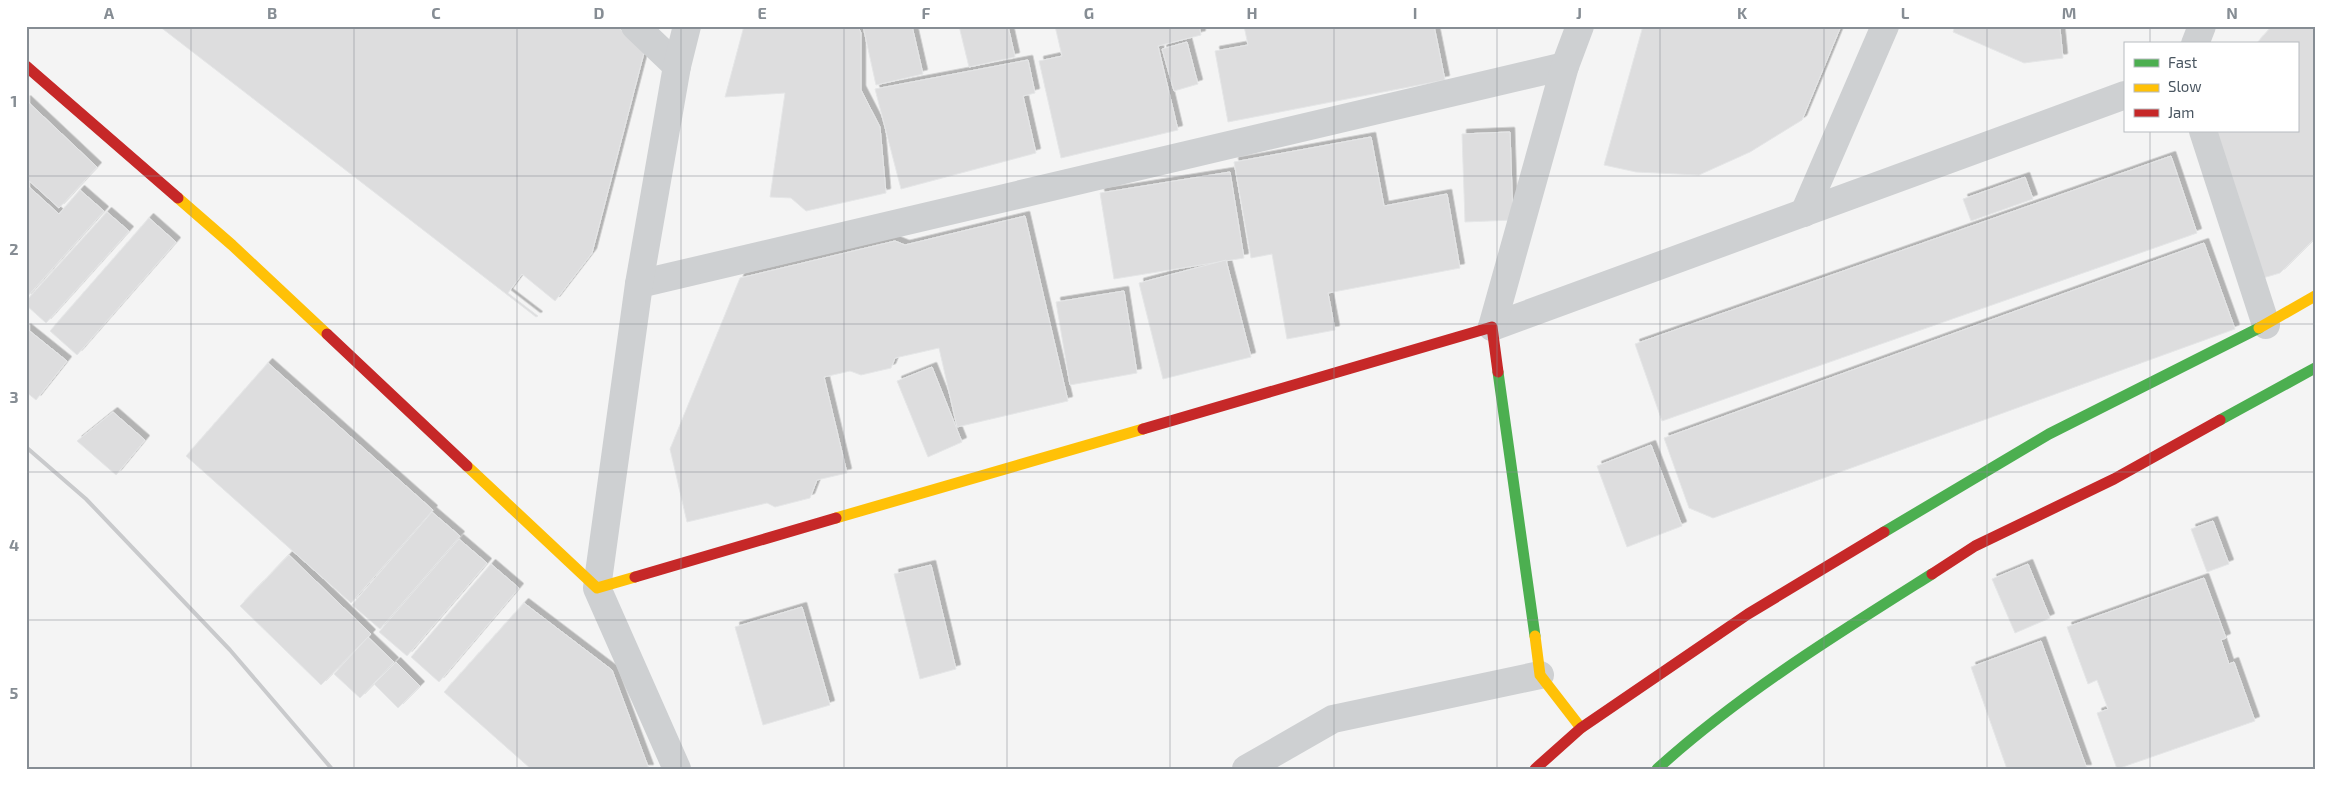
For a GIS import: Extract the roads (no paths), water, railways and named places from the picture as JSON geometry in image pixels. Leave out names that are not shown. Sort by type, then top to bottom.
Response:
[{"type":"street","points":[[635,26],[677,66]]},
{"type":"street","points":[[597,588],[639,284],[677,66],[687,26]]},
{"type":"street","points":[[1580,26],[1565,66],[1492,327],[1540,675],[1581,728]]},
{"type":"street","points":[[1804,213],[1885,26]]},
{"type":"street","points":[[2197,42],[2202,26]]},
{"type":"street","points":[[26,66],[232,245],[597,588],[677,769]]},
{"type":"street","points":[[639,284],[1565,66]]},
{"type":"street","points":[[597,588],[1492,327],[2124,95]]},
{"type":"street","points":[[2203,132],[2266,325]]},
{"type":"street","points":[[1535,769],[1581,728],[1748,614],[2050,434],[2266,325],[2315,296]]},
{"type":"street","points":[[1663,766],[1698,732],[1793,662],[1975,546],[2114,479],[2315,368]]},
{"type":"street","points":[[1246,769],[1333,719],[1540,675]]},
{"type":"railway","points":[[26,447],[86,499],[230,650],[332,769]]}]
